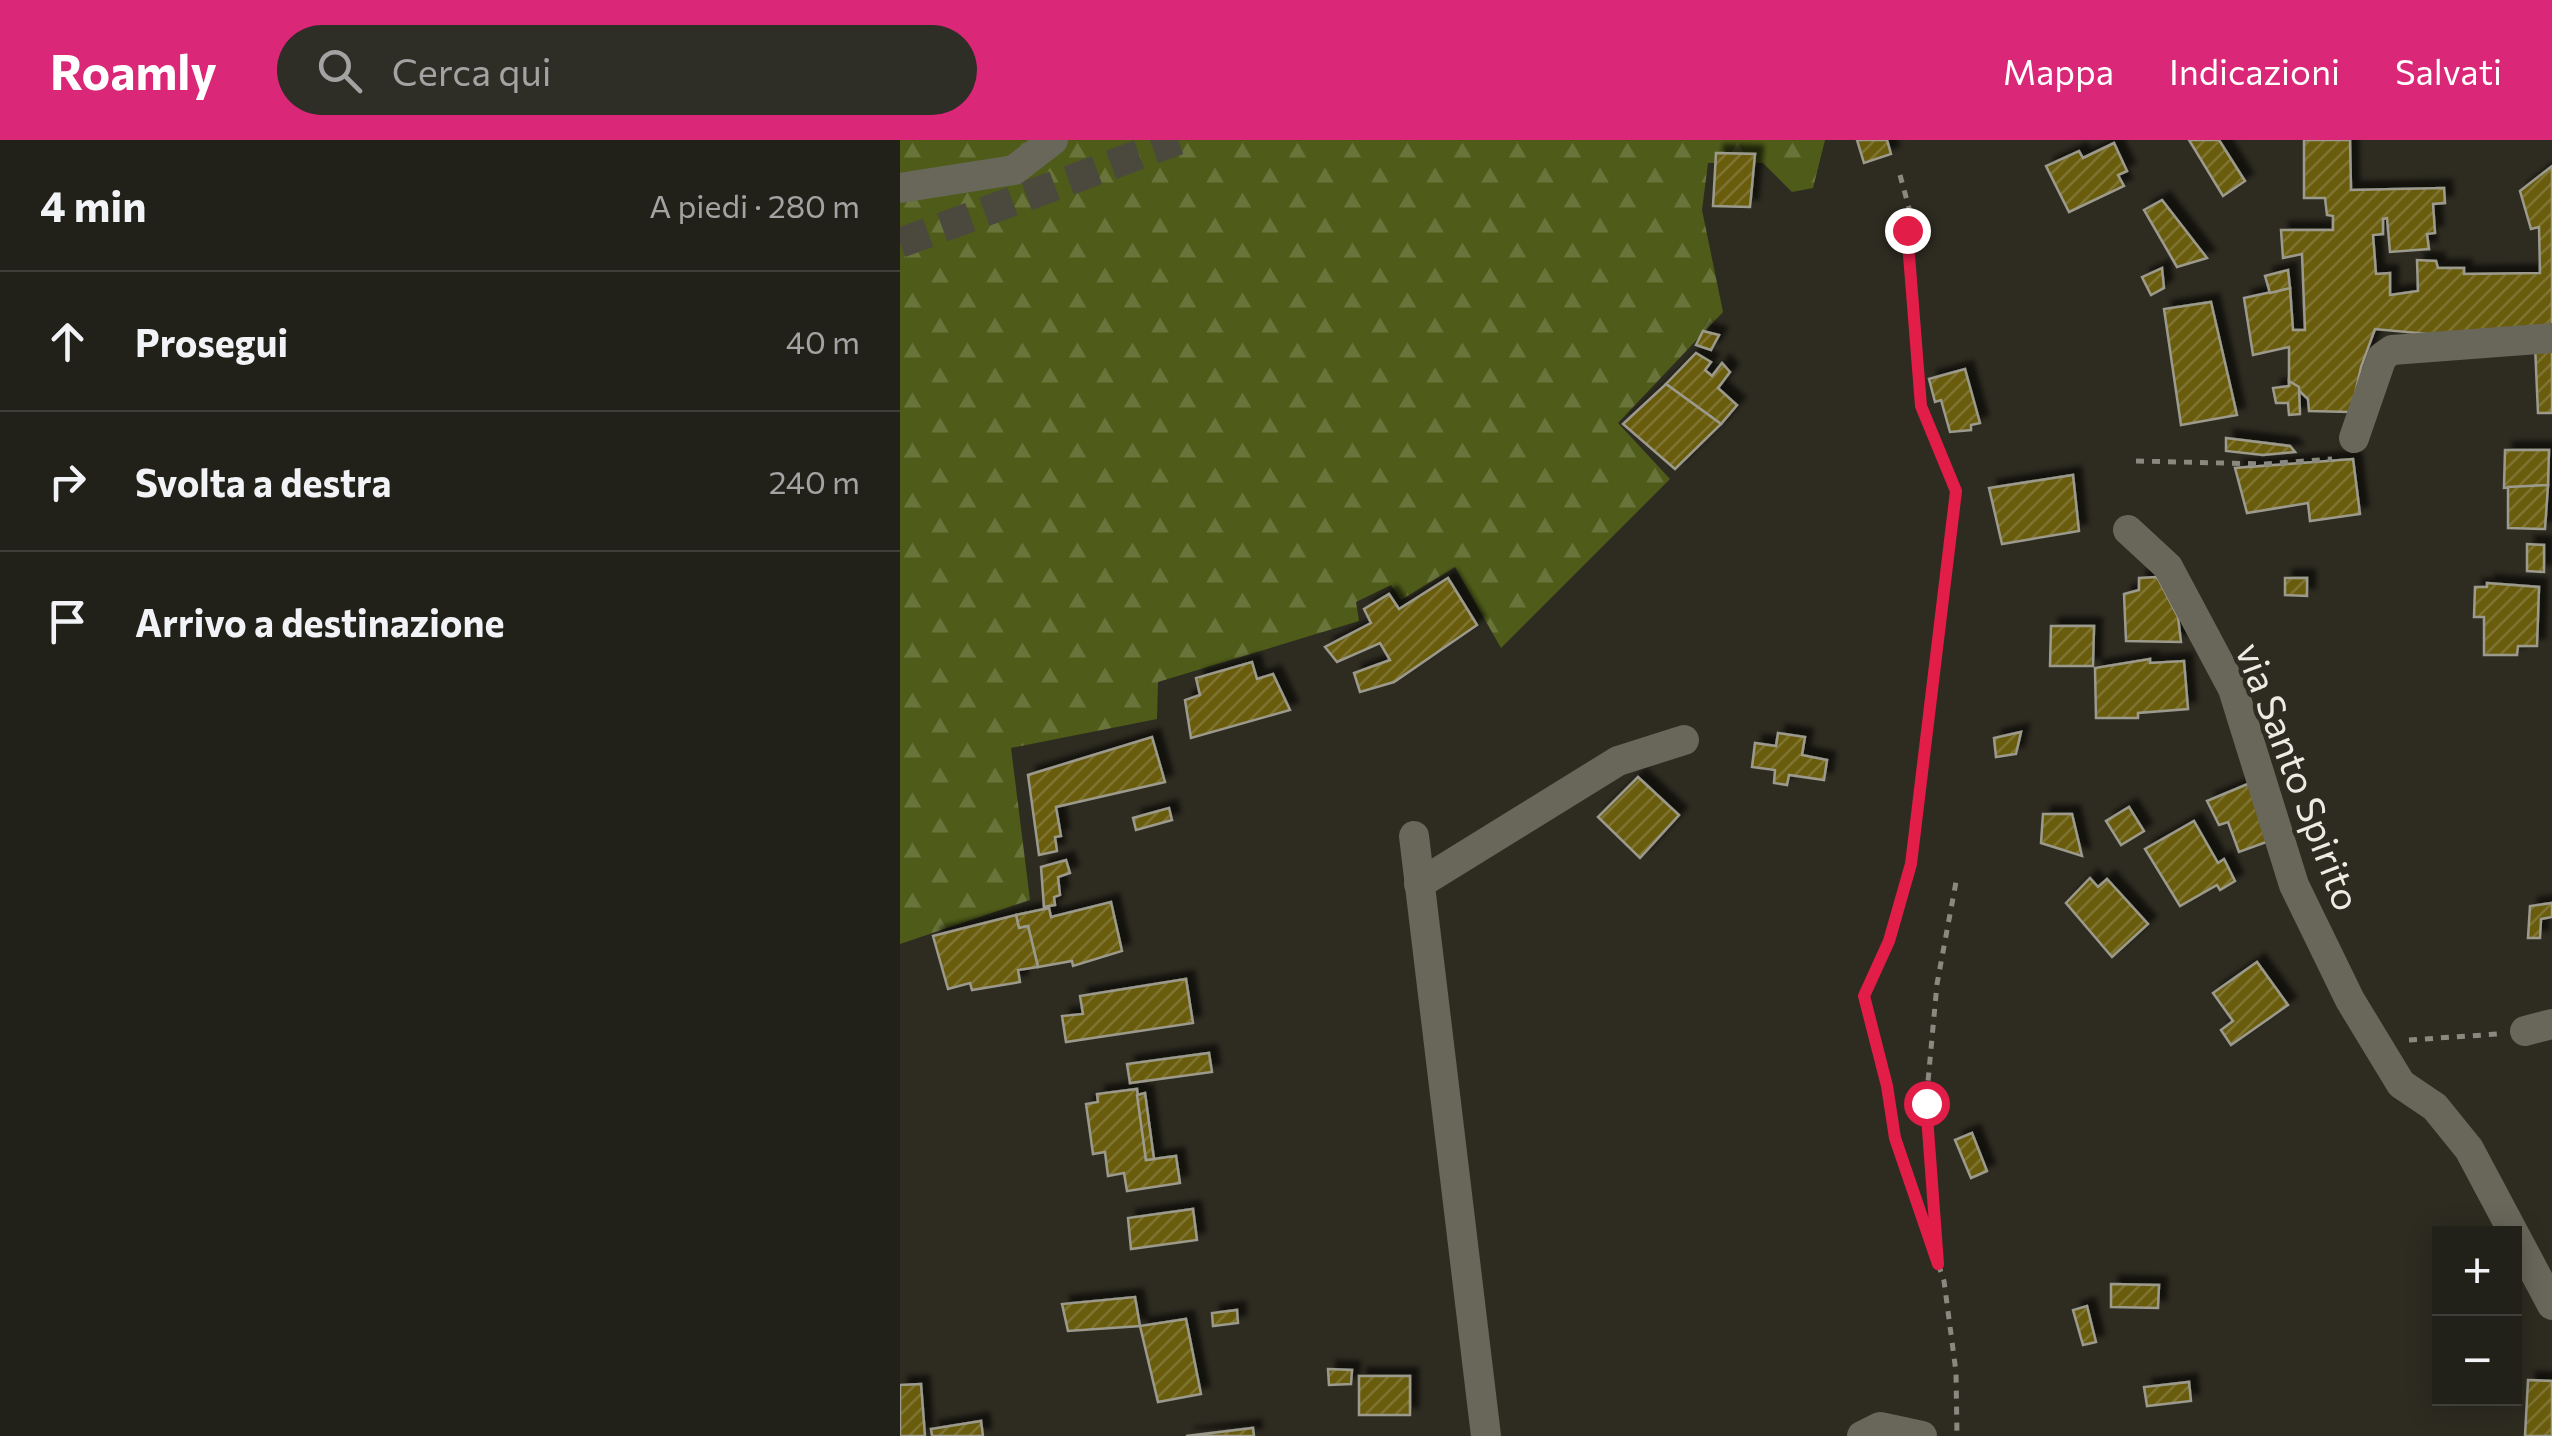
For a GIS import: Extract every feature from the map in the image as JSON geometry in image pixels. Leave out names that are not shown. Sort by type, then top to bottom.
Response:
[{"type":"street","points":[[900,188],[1014,170],[1052,140]]},
{"type":"street","points":[[2354,438],[2382,357],[2392,350],[2552,338]]},
{"type":"street","name":"via Santo Spirito","points":[[2128,530],[2168,567],[2232,689],[2294,885],[2350,1000],[2402,1084],[2435,1107],[2469,1149],[2552,1306]]},
{"type":"street","points":[[1420,884],[1618,761],[1684,740]]},
{"type":"street","points":[[1414,836],[1486,1436]]},
{"type":"street","points":[[1862,1436],[1880,1427],[1922,1436]]},
{"type":"path","points":[[1900,175],[1909,208],[1910,303],[1921,406],[1956,491],[1911,864],[1889,941],[1864,996],[1887,1086],[1895,1138],[1938,1264]]},
{"type":"path","points":[[2136,461],[2248,463],[2337,458],[2354,438]]},
{"type":"path","points":[[1956,882],[1936,984],[1926,1103],[1938,1264],[1956,1372],[1957,1436]]},
{"type":"path","points":[[2382,1048],[2412,1040],[2538,1028]]},
{"type":"green space","points":[[900,140],[1825,140],[1813,188],[1792,192],[1763,163],[1708,163],[1702,210],[1723,312],[1618,423],[1670,479],[1501,648],[1455,567],[1401,600],[1391,585],[1356,602],[1359,621],[1158,682],[1157,719],[1011,748],[1030,900],[900,944]]},
{"type":"building","points":[[1857,140],[1887,140],[1891,154],[1864,163]]},
{"type":"building","points":[[2189,140],[2219,140],[2245,181],[2223,196]]},
{"type":"building","points":[[2304,140],[2350,140],[2351,190],[2444,188],[2445,203],[2433,204],[2435,233],[2427,234],[2429,249],[2390,252],[2387,218],[2383,219],[2383,234],[2373,235],[2376,274],[2390,273],[2390,295],[2418,291],[2417,260],[2436,261],[2438,268],[2464,268],[2464,274],[2540,273],[2539,227],[2531,229],[2520,191],[2552,166],[2552,331],[2460,337],[2375,329],[2351,412],[2309,411],[2308,399],[2289,381],[2289,347],[2253,355],[2244,298],[2290,288],[2293,330],[2305,330],[2302,254],[2283,258],[2281,230],[2333,230],[2333,216],[2327,215],[2325,198],[2304,198]]},
{"type":"building","points":[[2114,143],[2127,171],[2118,175],[2124,186],[2069,212],[2046,166],[2079,151],[2083,158]]},
{"type":"building","points":[[1716,153],[1755,154],[1750,207],[1713,206]]},
{"type":"building","points":[[2162,200],[2207,258],[2177,267],[2144,210]]},
{"type":"building","points":[[2162,268],[2164,288],[2151,295],[2142,277]]},
{"type":"building","points":[[2288,270],[2290,288],[2270,293],[2265,276]]},
{"type":"building","points":[[2211,302],[2237,415],[2181,425],[2164,309]]},
{"type":"building","points":[[1703,331],[1719,335],[1711,350],[1696,345]]},
{"type":"building","points":[[2552,344],[2552,413],[2538,413],[2535,345]]},
{"type":"building","points":[[1696,353],[1711,362],[1705,370],[1712,376],[1722,363],[1730,372],[1718,388],[1737,405],[1721,424],[1666,384]]},
{"type":"building","points":[[1965,369],[1980,423],[1971,425],[1971,430],[1950,432],[1941,400],[1935,402],[1929,379]]},
{"type":"building","points":[[2289,381],[2299,387],[2300,414],[2289,415],[2288,403],[2276,403],[2273,388],[2289,386]]},
{"type":"building","points":[[1666,384],[1721,424],[1675,469],[1623,424]]},
{"type":"building","points":[[2226,438],[2290,446],[2295,452],[2263,455],[2226,451]]},
{"type":"building","points":[[2505,450],[2549,450],[2548,485],[2504,488]]},
{"type":"building","points":[[2353,459],[2360,514],[2310,521],[2308,503],[2247,513],[2235,468]]},
{"type":"building","points":[[2073,475],[2079,531],[2002,544],[1989,488]]},
{"type":"building","points":[[2548,485],[2545,529],[2508,528],[2508,487]]},
{"type":"building","points":[[2527,544],[2544,545],[2544,572],[2527,571]]},
{"type":"building","points":[[2157,577],[2178,617],[2181,642],[2126,641],[2124,594],[2139,590],[2139,578]]},
{"type":"building","points":[[1448,578],[1477,625],[1394,682],[1360,692],[1354,673],[1390,660],[1380,643],[1337,662],[1325,647],[1371,623],[1364,609],[1389,594],[1399,609]]},
{"type":"building","points":[[2285,578],[2307,578],[2307,596],[2285,595]]},
{"type":"building","points":[[2487,583],[2539,587],[2537,646],[2518,646],[2517,655],[2484,655],[2484,617],[2474,617],[2475,587],[2487,587]]},
{"type":"building","points":[[2051,626],[2094,626],[2093,666],[2050,666]]},
{"type":"building","points":[[2150,659],[2150,663],[2184,661],[2188,709],[2138,713],[2138,718],[2096,718],[2095,668]]},
{"type":"building","points":[[1252,662],[1257,679],[1273,674],[1290,710],[1191,738],[1185,700],[1200,695],[1196,678]]},
{"type":"building","points":[[2021,732],[2016,754],[1996,757],[1994,738]]},
{"type":"building","points":[[1778,733],[1805,737],[1802,755],[1827,760],[1824,780],[1789,775],[1787,785],[1774,783],[1775,770],[1752,767],[1755,743],[1776,746]]},
{"type":"building","points":[[1152,737],[1165,782],[1056,807],[1061,836],[1055,837],[1057,851],[1039,855],[1028,775]]},
{"type":"building","points":[[1638,777],[1679,815],[1640,858],[1598,817]]},
{"type":"building","points":[[2255,781],[2272,840],[2239,852],[2228,822],[2219,825],[2207,801]]},
{"type":"building","points":[[2129,807],[2144,831],[2121,845],[2106,821]]},
{"type":"building","points":[[1169,808],[1172,820],[1136,830],[1133,818]]},
{"type":"building","points":[[2043,814],[2072,814],[2082,856],[2041,843]]},
{"type":"building","points":[[2194,821],[2218,863],[2224,859],[2235,881],[2220,890],[2217,885],[2180,906],[2145,849]]},
{"type":"building","points":[[1066,860],[1070,873],[1058,877],[1060,895],[1054,897],[1055,905],[1044,907],[1041,867]]},
{"type":"building","points":[[2090,878],[2098,887],[2107,879],[2148,924],[2112,957],[2066,903]]},
{"type":"building","points":[[1111,902],[1122,951],[1073,966],[1072,961],[1038,967],[1028,926],[1019,928],[1016,915],[1049,908],[1051,917]]},
{"type":"building","points":[[2552,903],[2552,917],[2541,919],[2540,938],[2528,938],[2530,906]]},
{"type":"building","points":[[1016,915],[1019,928],[1028,926],[1038,967],[1018,970],[1020,982],[972,990],[970,983],[948,989],[933,936]]},
{"type":"building","points":[[2257,962],[2288,1005],[2231,1045],[2221,1030],[2233,1021],[2213,993]]},
{"type":"building","points":[[1186,979],[1193,1023],[1066,1042],[1062,1016],[1083,1014],[1080,996]]},
{"type":"building","points":[[1209,1053],[1212,1072],[1130,1083],[1127,1064]]},
{"type":"building","points":[[1137,1089],[1146,1160],[1176,1156],[1180,1183],[1127,1191],[1124,1173],[1108,1176],[1105,1152],[1093,1154],[1086,1104],[1098,1102],[1097,1094]]},
{"type":"building","points":[[1145,1093],[1154,1159],[1146,1160],[1137,1095]]},
{"type":"building","points":[[1972,1133],[1987,1171],[1971,1178],[1955,1140]]},
{"type":"building","points":[[1193,1209],[1197,1240],[1131,1249],[1128,1218]]},
{"type":"building","points":[[2111,1284],[2159,1285],[2158,1308],[2111,1307]]},
{"type":"building","points":[[1135,1297],[1140,1326],[1068,1331],[1062,1304]]},
{"type":"building","points":[[2087,1306],[2096,1342],[2083,1345],[2073,1310]]},
{"type":"building","points":[[1237,1310],[1238,1323],[1213,1326],[1212,1313]]},
{"type":"building","points":[[1186,1319],[1201,1394],[1158,1402],[1140,1326]]},
{"type":"building","points":[[1328,1369],[1352,1370],[1351,1384],[1329,1385]]},
{"type":"building","points":[[1359,1376],[1410,1376],[1410,1415],[1359,1415]]},
{"type":"building","points":[[2528,1380],[2552,1381],[2552,1436],[2525,1436]]},
{"type":"building","points":[[2189,1382],[2191,1401],[2147,1406],[2144,1387]]},
{"type":"building","points":[[921,1384],[925,1436],[900,1436],[900,1385]]},
{"type":"building","points":[[981,1421],[983,1436],[932,1436],[931,1429]]},
{"type":"building","points":[[1253,1428],[1254,1436],[1186,1436]]},
{"type":"tunnel","points":[[900,243],[1178,140]]},
{"type":"route","points":[[1907,230],[1921,406],[1956,491],[1911,864],[1889,941],[1864,996],[1887,1086],[1895,1138],[1938,1264],[1938,1219],[1926,1103]]}]
